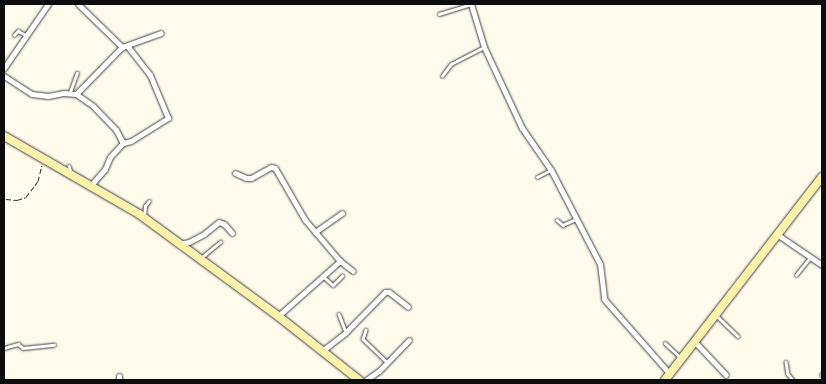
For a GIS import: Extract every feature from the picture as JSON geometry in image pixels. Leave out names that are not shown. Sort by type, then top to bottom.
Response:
[{"type":"street","points":[[4,68],[48,4]]},
{"type":"street","points":[[78,4],[124,46],[150,75],[168,118],[131,141],[123,143],[110,157],[105,169],[90,186]]},
{"type":"street","points":[[471,4],[484,47],[522,128],[551,170],[600,264],[604,299],[667,379],[822,177]]},
{"type":"street","points":[[4,76],[32,94],[48,96],[73,93],[124,46],[161,33]]},
{"type":"street","points":[[73,93],[89,102],[116,130],[123,143]]},
{"type":"street","points":[[4,136],[44,160],[68,169],[90,186],[143,217],[278,316],[359,380]]},
{"type":"street","points":[[235,173],[246,178],[252,178],[271,167],[275,168],[287,192],[315,232],[340,260],[354,271]]},
{"type":"street","points":[[315,232],[342,213]]},
{"type":"street","points":[[179,244],[189,242],[204,234],[220,222],[232,233]]},
{"type":"street","points":[[778,235],[822,265]]},
{"type":"street","points":[[278,316],[324,277],[340,260]]},
{"type":"street","points":[[322,351],[346,332],[387,291],[408,307]]},
{"type":"street","points":[[366,380],[409,340]]},
{"type":"street","points":[[695,342],[726,375]]},
{"type":"lane","points":[[439,14],[471,4]]},
{"type":"lane","points":[[14,35],[18,31],[26,35]]},
{"type":"lane","points":[[442,76],[451,64],[484,47]]},
{"type":"lane","points":[[73,93],[77,73]]},
{"type":"lane","points":[[537,177],[551,170]]},
{"type":"lane","points":[[143,217],[145,206],[149,200]]},
{"type":"lane","points":[[557,220],[563,225],[578,219]]},
{"type":"lane","points":[[200,259],[220,242]]},
{"type":"lane","points":[[796,275],[811,257]]},
{"type":"lane","points":[[324,277],[333,285],[342,276]]},
{"type":"lane","points":[[339,314],[346,332]]},
{"type":"lane","points":[[716,315],[738,336]]},
{"type":"lane","points":[[366,330],[363,339],[387,362]]},
{"type":"lane","points":[[666,343],[682,359]]},
{"type":"lane","points":[[4,348],[18,344],[23,348],[54,345]]},
{"type":"lane","points":[[786,362],[788,374],[793,380]]},
{"type":"path","points":[[6,200],[17,200],[26,197],[38,181],[44,160]]}]
